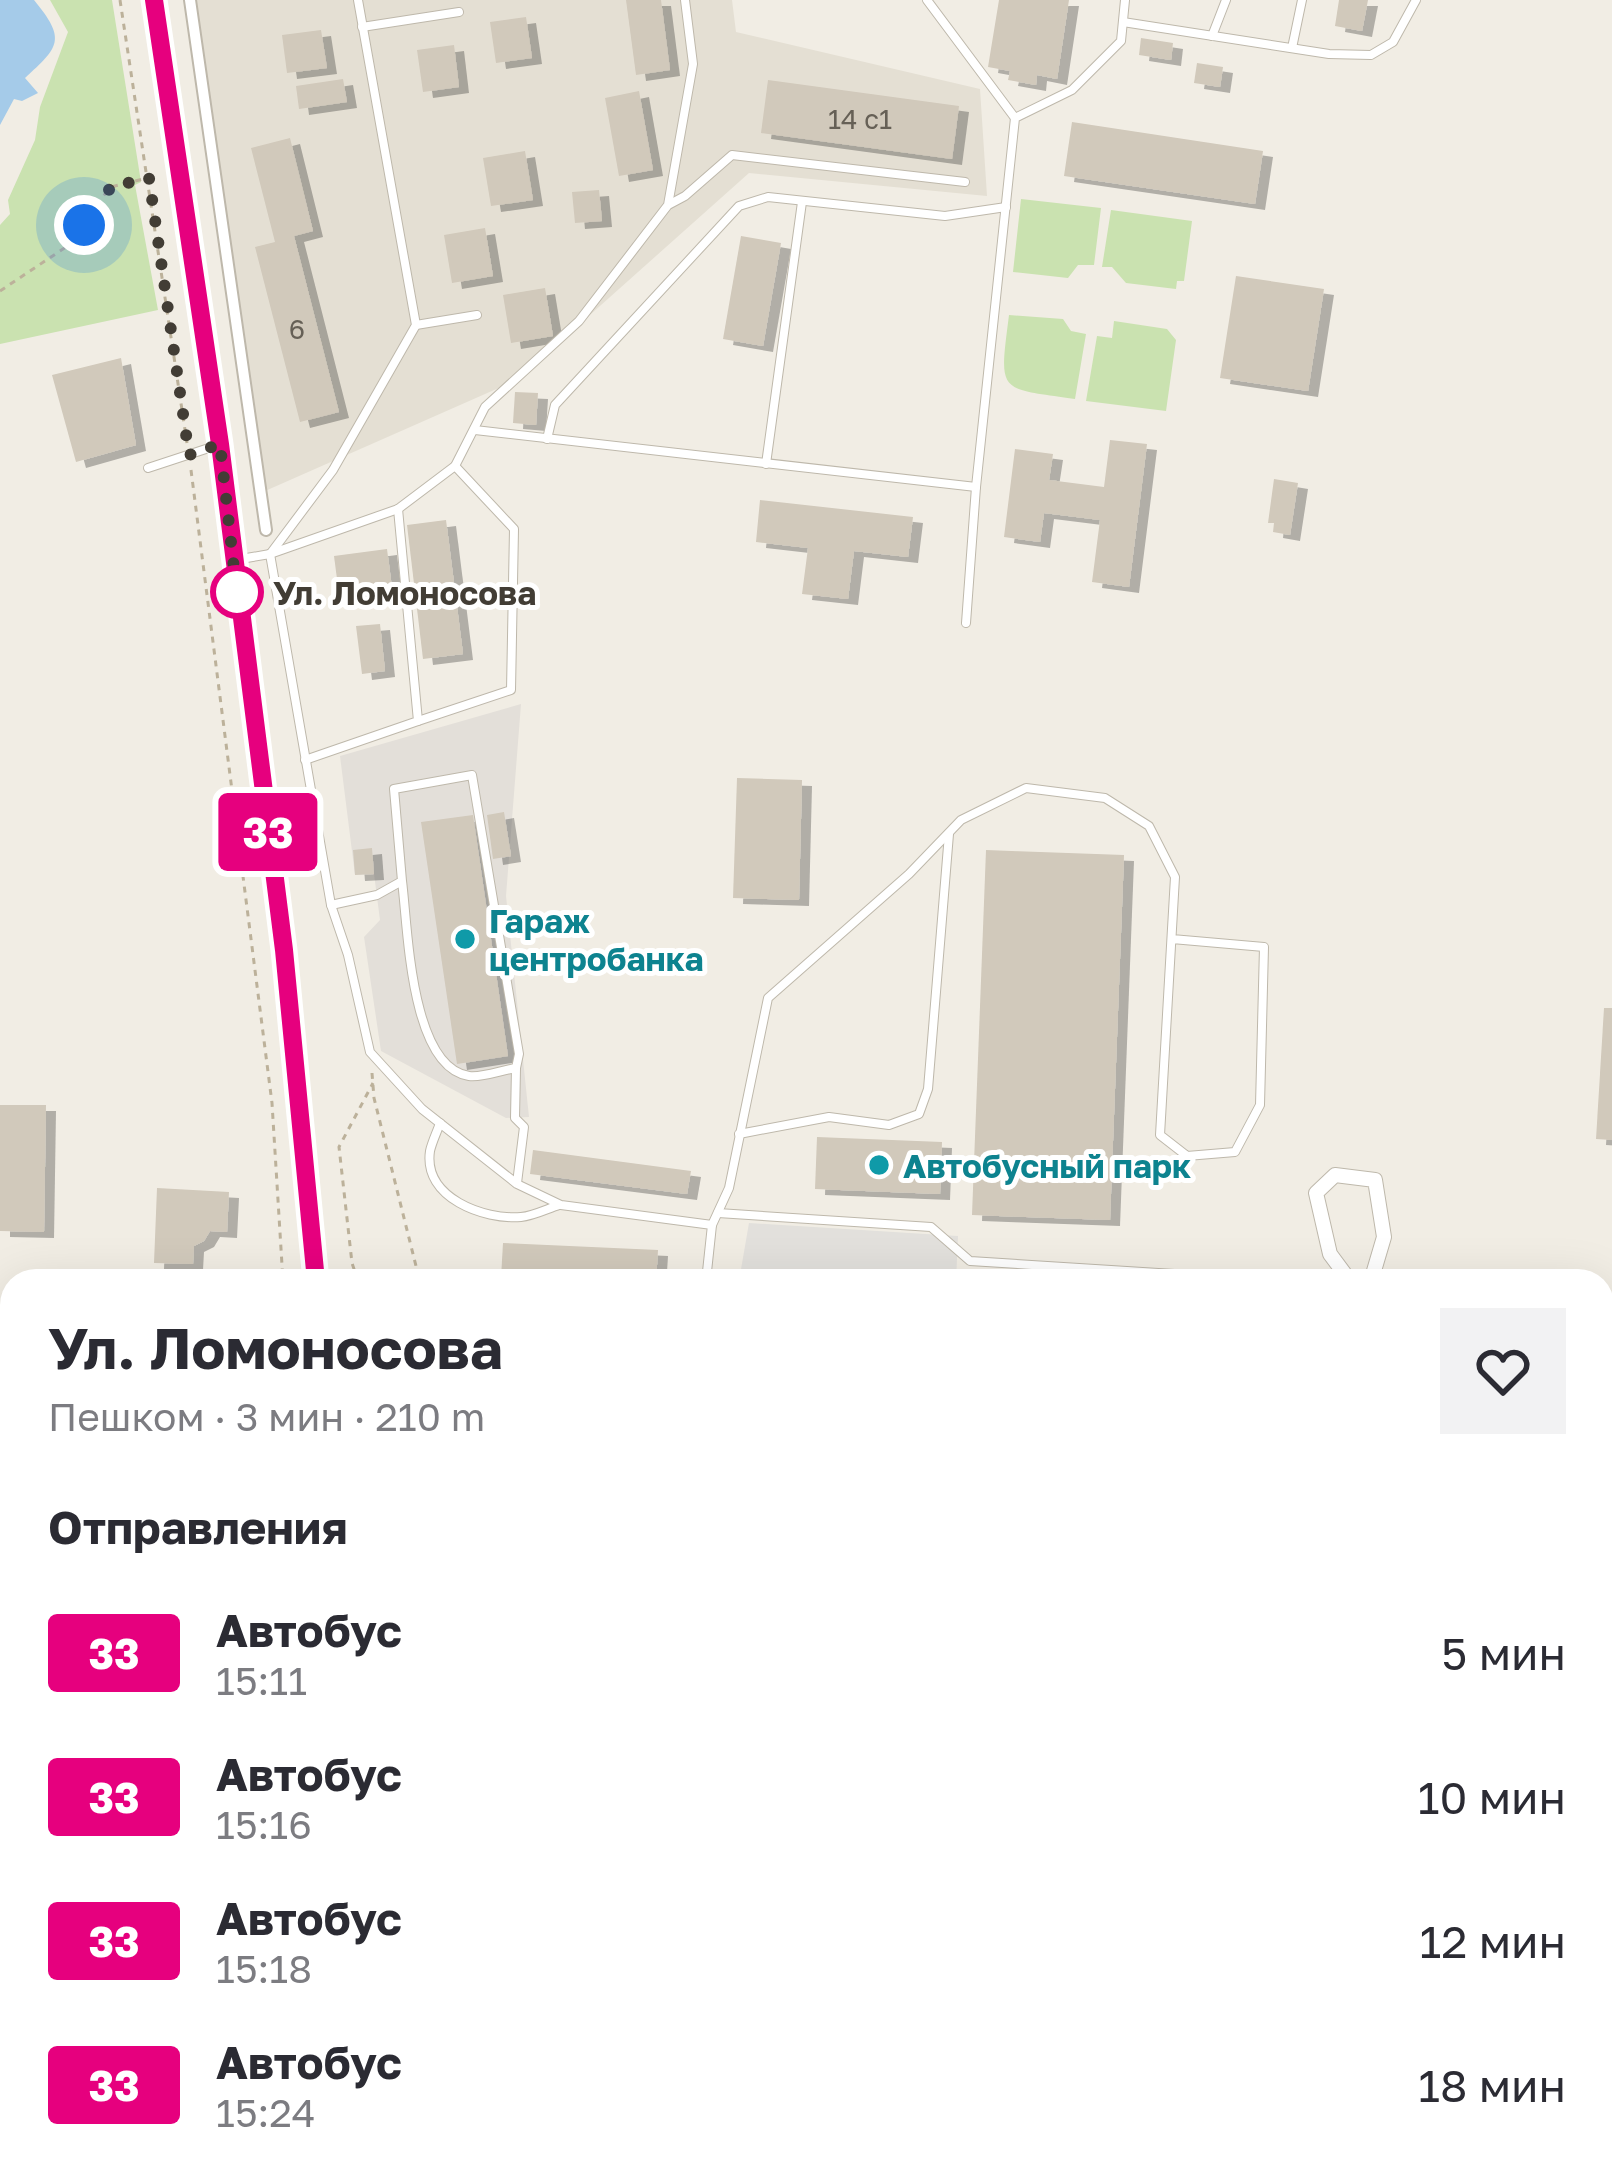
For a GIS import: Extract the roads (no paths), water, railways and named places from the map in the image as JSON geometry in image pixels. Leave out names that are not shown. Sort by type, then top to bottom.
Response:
[{"type":"street","points":[[154,0],[220,444],[284,950],[315,1269]]},
{"type":"street","points":[[190,0],[266,530]]},
{"type":"street","points":[[1342,1269],[1330,1254],[1316,1193],[1335,1175],[1375,1180],[1384,1237],[1375,1269]]},
{"type":"lane","points":[[358,0],[416,325],[333,470],[270,554],[332,904],[370,1052],[440,1123],[517,1184],[561,1205],[712,1226]]},
{"type":"lane","points":[[668,205],[693,64],[685,0]]},
{"type":"lane","points":[[927,0],[1015,118],[966,623]]},
{"type":"lane","points":[[1015,118],[1072,90],[1121,41],[1125,0]]},
{"type":"lane","points":[[1212,36],[1226,0]]},
{"type":"lane","points":[[1292,48],[1302,0]]},
{"type":"lane","points":[[1123,22],[1371,55],[1393,42],[1415,0]]},
{"type":"lane","points":[[362,28],[459,12]]},
{"type":"lane","points":[[232,560],[270,554],[398,509],[455,466],[485,406],[579,321],[668,205],[732,154],[965,182]]},
{"type":"lane","points":[[547,439],[556,405],[739,206],[768,197],[945,216],[1006,206]]},
{"type":"lane","points":[[766,464],[802,202]]},
{"type":"lane","points":[[416,325],[477,315]]},
{"type":"lane","points":[[475,430],[976,487]]},
{"type":"lane","points":[[148,468],[220,444]]},
{"type":"lane","points":[[305,760],[511,690],[514,529],[455,466]]},
{"type":"lane","points":[[398,509],[418,721]]},
{"type":"lane","points":[[516,1068],[469,1076],[450,1066],[427,1038],[402,881],[394,789],[472,775],[519,1054],[515,1118],[524,1127],[517,1184]]},
{"type":"lane","points":[[707,1269],[712,1226],[729,1188],[768,998],[909,874],[961,820],[1026,788],[1105,798],[1149,826],[1175,877],[1160,1135],[1187,1156],[1234,1152],[1261,1105],[1264,947],[1172,939]]},
{"type":"lane","points":[[739,1134],[829,1118],[889,1124],[919,1114],[928,1089],[949,832]]},
{"type":"lane","points":[[332,904],[377,895],[402,881]]},
{"type":"lane","points":[[440,1123],[429,1154],[448,1197],[473,1211],[522,1217],[561,1205]]},
{"type":"lane","points":[[718,1214],[931,1227],[970,1261],[1096,1269]]},
{"type":"water","points":[[0,0],[34,0],[51,25],[55,42],[25,78],[38,93],[22,101],[14,99],[0,125]]},
{"type":"place","name":"Ул. Ломоносова","points":[[237,592]]},
{"type":"place","name":"Гараж центробанка","points":[[465,939]]},
{"type":"place","name":"Автобусный парк","points":[[879,1165]]}]
